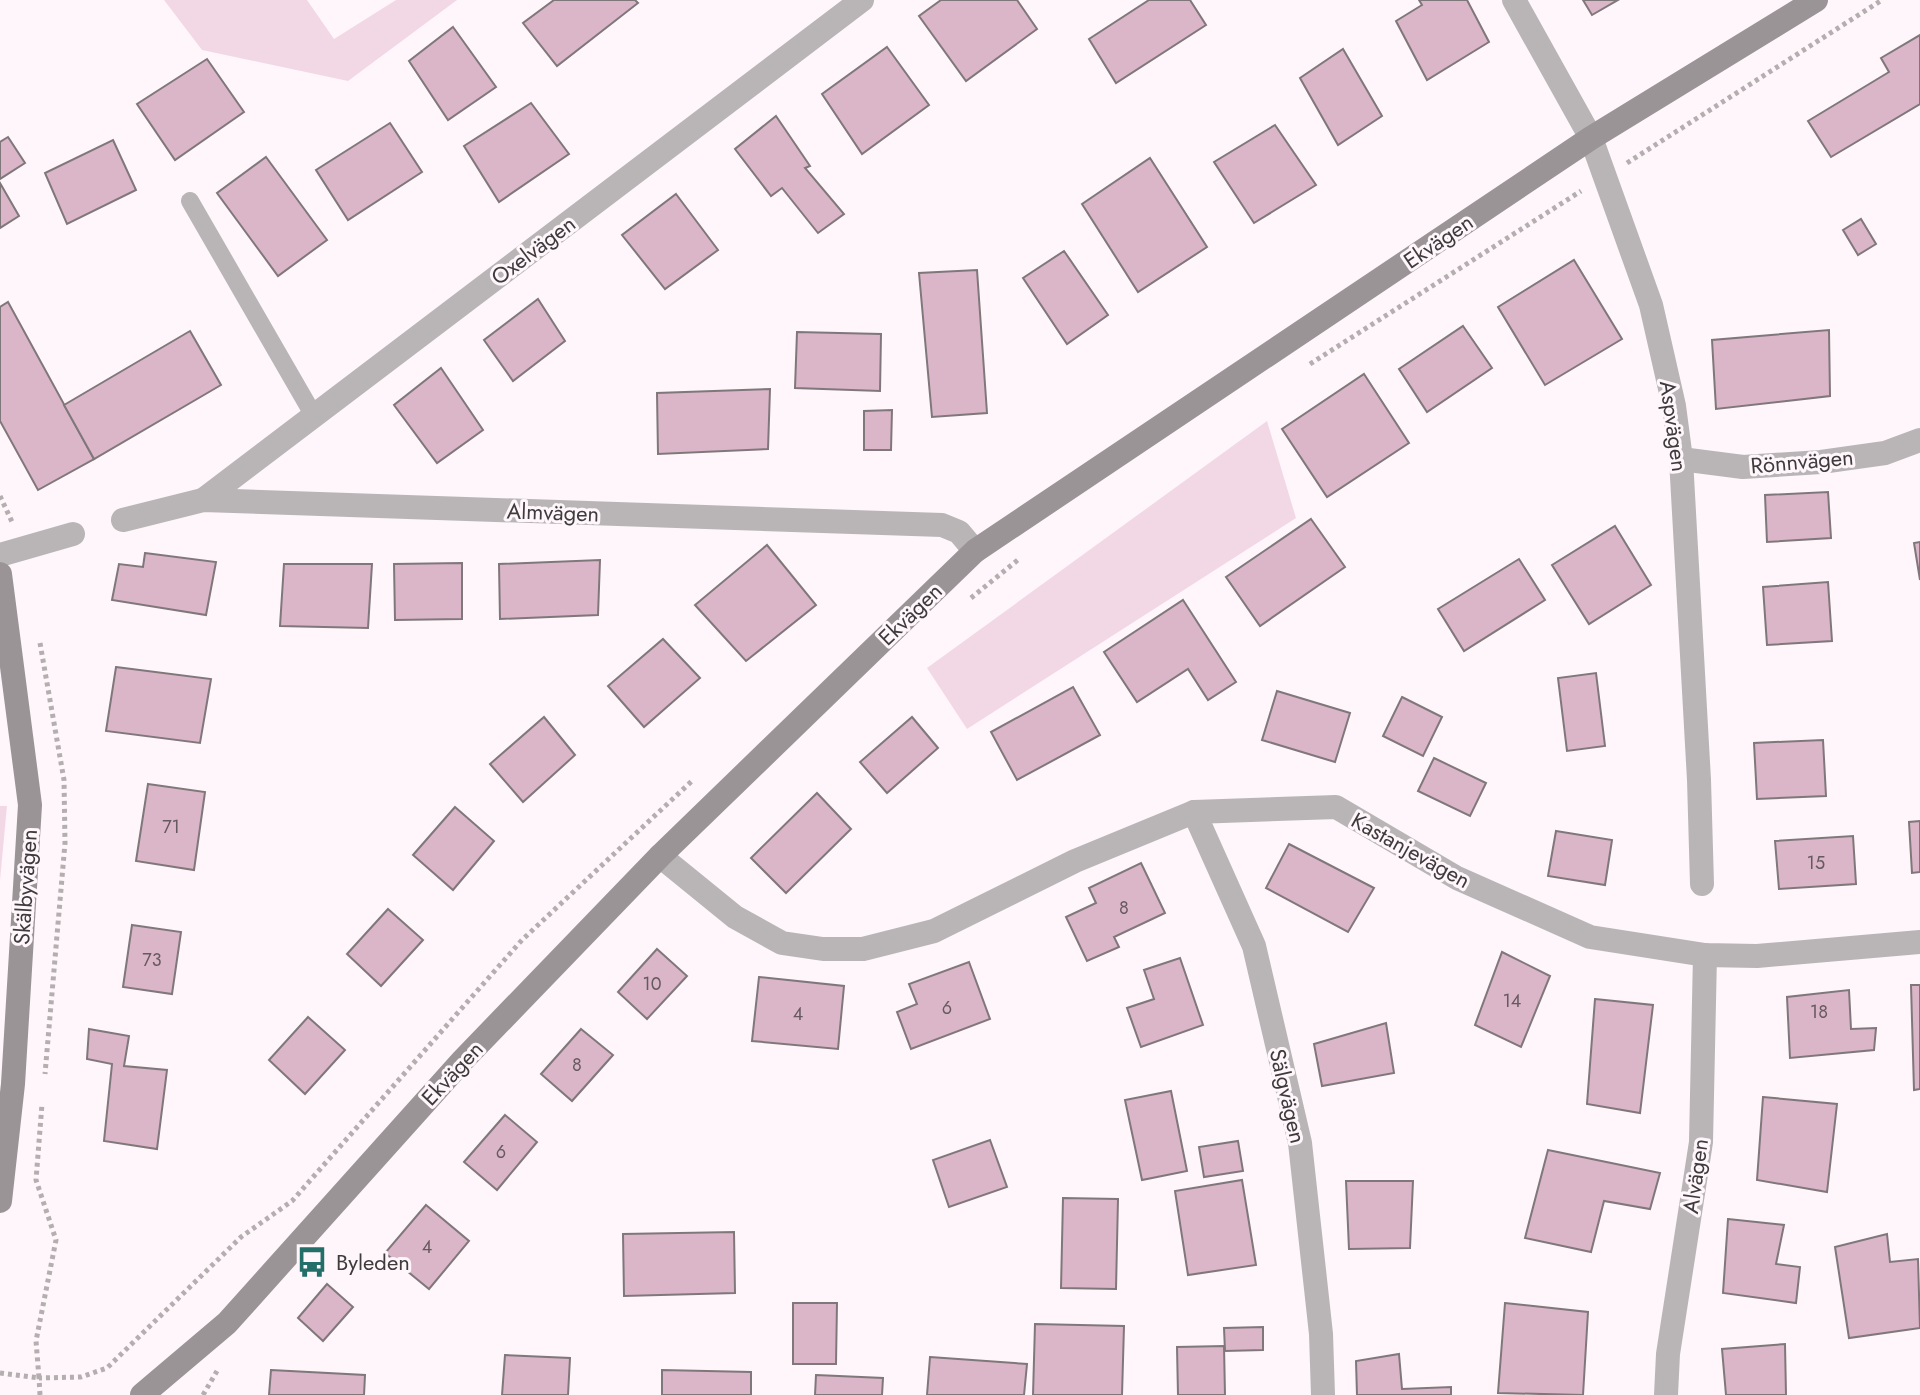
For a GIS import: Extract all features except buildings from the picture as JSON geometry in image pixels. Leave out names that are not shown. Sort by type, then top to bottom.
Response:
[{"type":"street","name":"Oxelvägen","points":[[203,500],[862,0]]},
{"type":"street","name":"Aspvägen","points":[[1514,0],[1591,138],[1606,176],[1651,305],[1674,406],[1681,459],[1702,884]]},
{"type":"street","name":"Ekvägen","points":[[142,1395],[227,1323],[463,1060],[660,856],[975,551],[1591,138],[1816,0]]},
{"type":"street","name":"Rönnvägen","points":[[1681,459],[1743,467],[1821,462],[1885,453],[1920,440]]},
{"type":"street","name":"Almvägen","points":[[123,520],[203,500],[942,525],[959,532],[975,551]]},
{"type":"street","points":[[0,555],[73,534]]},
{"type":"street","name":"Skälbyvägen","points":[[0,574],[30,805],[13,1084],[0,1201]]},
{"type":"street","name":"Kastanjevägen","points":[[660,856],[735,917],[782,943],[823,949],[863,949],[934,931],[1075,861],[1194,812],[1336,807],[1457,878],[1590,937],[1705,955],[1757,956],[1920,942]]},
{"type":"street","name":"Sälgvägen","points":[[1194,812],[1254,946],[1300,1143],[1321,1334],[1323,1395]]},
{"type":"street","name":"Alvägen","points":[[1666,1395],[1668,1354],[1701,1142],[1705,955]]},
{"type":"lane","points":[[190,201],[314,416]]},
{"type":"path","points":[[1304,368],[1882,0]]},
{"type":"path","points":[[968,602],[1028,552]]},
{"type":"path","points":[[203,1395],[222,1362]]},
{"type":"path","points":[[0,1373],[39,1378]]},
{"type":"shaded area","points":[[164,0],[307,0],[334,39],[396,0],[457,0],[348,81],[202,50]]},
{"type":"shaded area","points":[[1267,421],[1296,518],[967,729],[927,668]]},
{"type":"shaded area","points":[[0,806],[7,806],[0,880]]},
{"type":"place","name":"Byleden","points":[[312,1262]]}]
